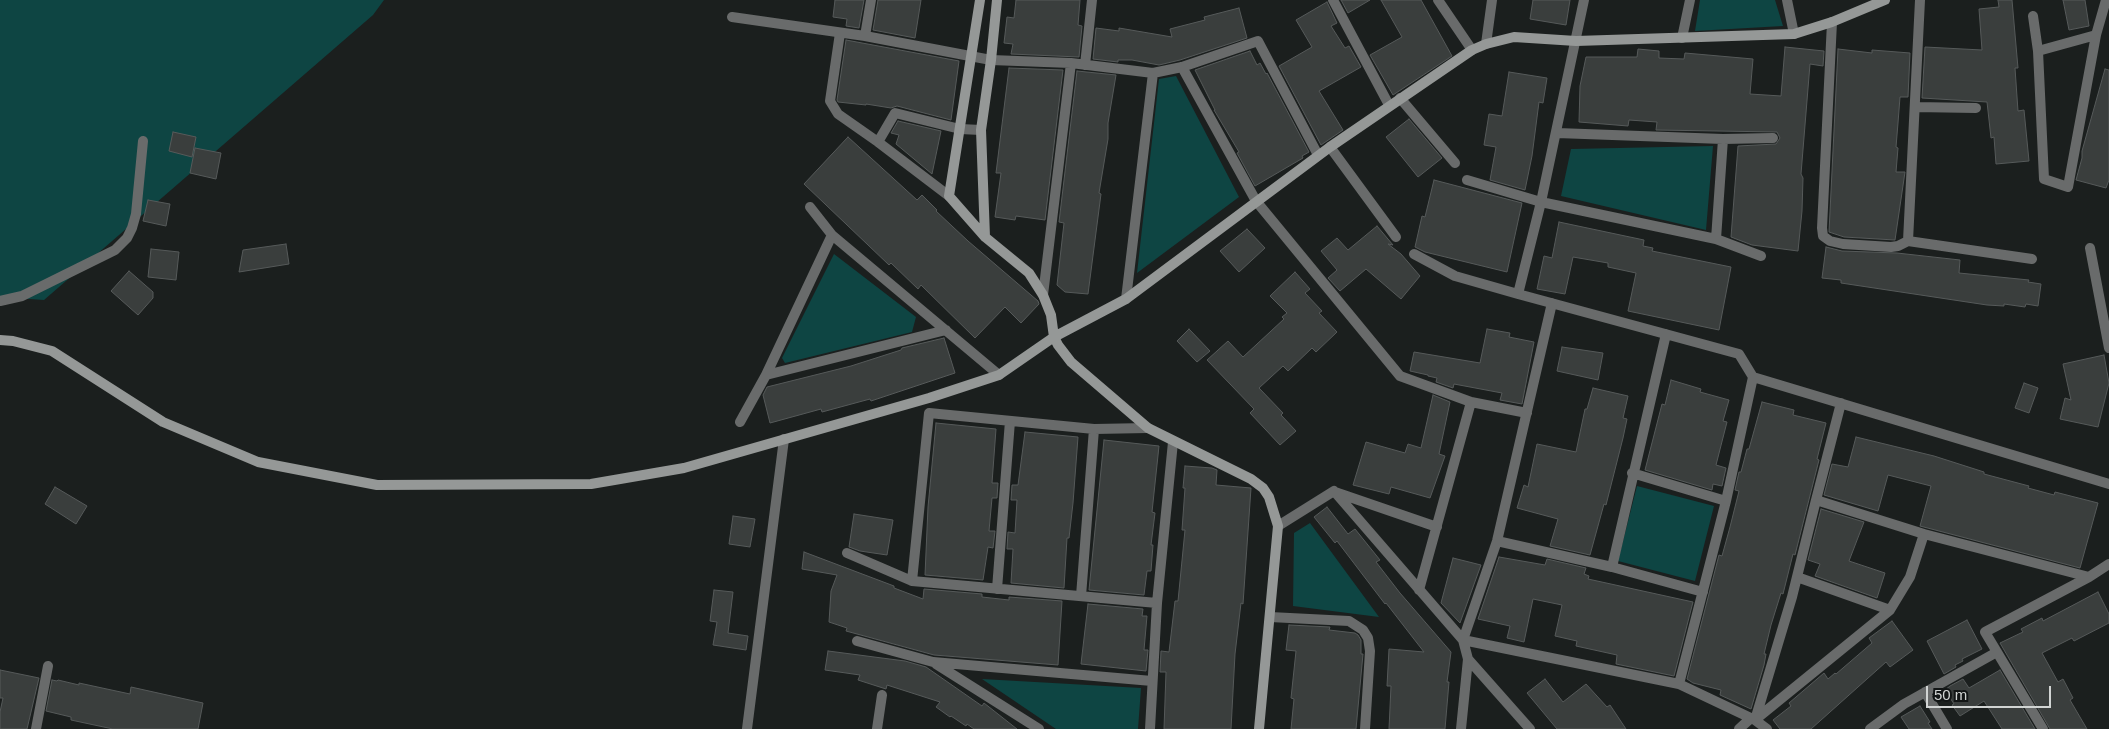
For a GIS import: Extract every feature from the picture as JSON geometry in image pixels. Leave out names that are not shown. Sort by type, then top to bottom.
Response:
[{"type":"street","points":[[865,36],[871,0]]},
{"type":"street","points":[[950,196],[980,0]]},
{"type":"street","points":[[985,237],[981,130],[997,0]]},
{"type":"street","points":[[1085,65],[1092,0]]},
{"type":"street","points":[[1333,0],[1389,105]]},
{"type":"street","points":[[1438,0],[1472,50]]},
{"type":"street","points":[[1486,44],[1492,0]]},
{"type":"street","points":[[1518,294],[1541,202],[1584,0]]},
{"type":"street","points":[[1682,38],[1690,0]]},
{"type":"street","points":[[1787,0],[1794,34]]},
{"type":"street","points":[[0,340],[13,341],[52,351],[163,422],[258,462],[377,485],[591,484],[684,468],[929,398],[998,374],[1054,337],[1126,299],[1330,146],[1472,50],[1486,44],[1514,37],[1576,41],[1794,34],[1832,22],[1885,0]]},
{"type":"street","points":[[1908,241],[1920,0]]},
{"type":"street","points":[[2034,16],[2038,51],[2044,179],[2068,187],[2096,35],[2106,0]]},
{"type":"street","points":[[732,17],[865,36],[991,60],[1085,65],[1153,73],[1182,67],[1258,41],[1318,155]]},
{"type":"street","points":[[1832,22],[1823,236],[1830,241],[1843,244],[1891,247],[1908,241],[2032,259]]},
{"type":"street","points":[[840,33],[830,101],[838,114],[950,196],[985,237],[1028,273],[1043,295],[1051,315],[1054,337],[1071,362],[1148,428],[1251,479],[1263,488],[1275,511],[1278,526],[1259,729]]},
{"type":"street","points":[[2038,51],[2096,35]]},
{"type":"street","points":[[1043,295],[1071,64]]},
{"type":"street","points":[[1182,67],[1256,200],[1400,376],[1471,402],[1527,413]]},
{"type":"street","points":[[1126,299],[1153,73]]},
{"type":"street","points":[[1400,98],[1455,164]]},
{"type":"street","points":[[1915,106],[1976,108]]},
{"type":"street","points":[[878,142],[895,113],[960,129],[981,130]]},
{"type":"street","points":[[1556,133],[1773,138]]},
{"type":"street","points":[[1716,239],[1723,138]]},
{"type":"street","points":[[0,301],[22,296],[115,250],[127,238],[136,214],[143,141]]},
{"type":"street","points":[[1330,146],[1396,238]]},
{"type":"street","points":[[1468,180],[1541,202],[1716,239],[1760,256]]},
{"type":"street","points":[[810,207],[832,235],[998,374]]},
{"type":"street","points":[[740,422],[766,375],[832,235]]},
{"type":"street","points":[[2090,248],[2109,348]]},
{"type":"street","points":[[1414,254],[1455,276],[1739,354],[1753,376],[2109,484]]},
{"type":"street","points":[[1463,640],[1497,541],[1552,303]]},
{"type":"street","points":[[766,375],[946,330]]},
{"type":"street","points":[[1612,567],[1632,473],[1666,334]]},
{"type":"street","points":[[1679,684],[1726,501],[1753,376]]},
{"type":"street","points":[[912,581],[929,398]]},
{"type":"street","points":[[1419,590],[1471,402]]},
{"type":"street","points":[[1753,719],[1797,577],[1841,403]]},
{"type":"street","points":[[928,413],[1094,429],[1148,428]]},
{"type":"street","points":[[996,589],[1010,421]]},
{"type":"street","points":[[1081,596],[1094,429]]},
{"type":"street","points":[[746,729],[784,439]]},
{"type":"street","points":[[1150,729],[1157,603],[1173,442]]},
{"type":"street","points":[[1632,473],[1726,501]]},
{"type":"street","points":[[1278,526],[1334,491],[1437,527]]},
{"type":"street","points":[[1334,491],[1463,640],[1468,659],[1461,729]]},
{"type":"street","points":[[1816,500],[1924,534],[2089,577]]},
{"type":"street","points":[[1739,729],[1890,610],[1910,577],[1924,534]]},
{"type":"street","points":[[1497,541],[1612,567],[1703,592]]},
{"type":"street","points":[[847,553],[912,581],[1157,603]]},
{"type":"street","points":[[2043,729],[1985,632],[2089,577],[2109,564]]},
{"type":"street","points":[[1797,577],[1890,610]]},
{"type":"street","points":[[1270,616],[1349,622],[1363,630],[1368,638],[1370,651],[1365,729]]},
{"type":"street","points":[[1463,640],[1679,684],[1753,719],[1767,729]]},
{"type":"street","points":[[857,642],[933,662],[1152,681]]},
{"type":"street","points":[[1870,729],[1904,704],[1997,652]]},
{"type":"street","points":[[1468,659],[1530,729]]},
{"type":"street","points":[[933,662],[1039,729]]},
{"type":"street","points":[[36,729],[48,666]]},
{"type":"street","points":[[1925,692],[1947,729]]},
{"type":"street","points":[[878,729],[882,695]]},
{"type":"shaded area","points":[[0,0],[384,0],[373,15],[44,300],[0,297]]},
{"type":"shaded area","points":[[1700,0],[1775,0],[1783,26],[1695,31]]},
{"type":"shaded area","points":[[1176,76],[1239,197],[1137,273],[1159,79]]},
{"type":"shaded area","points":[[1713,146],[1706,230],[1561,196],[1571,149]]},
{"type":"shaded area","points":[[834,254],[916,317],[912,332],[785,363],[782,358]]},
{"type":"shaded area","points":[[1637,486],[1714,506],[1695,581],[1618,561]]},
{"type":"shaded area","points":[[1310,523],[1379,617],[1293,606],[1294,533]]},
{"type":"shaded area","points":[[982,679],[1141,688],[1138,729],[1056,729]]},
{"type":"building","points":[[835,0],[864,0],[859,28],[846,26],[847,19],[833,17]]},
{"type":"building","points":[[878,0],[921,0],[915,38],[873,30]]},
{"type":"building","points":[[1016,0],[1080,0],[1078,25],[1082,26],[1079,57],[1011,54],[1013,44],[1004,43],[1007,17],[1014,18]]},
{"type":"building","points":[[1341,0],[1370,0],[1348,13]]},
{"type":"building","points":[[1381,0],[1421,0],[1452,56],[1393,95],[1370,55],[1402,37]]},
{"type":"building","points":[[1533,0],[1570,0],[1566,25],[1530,19]]},
{"type":"building","points":[[1998,0],[2012,0],[2018,68],[2015,68],[2018,111],[2024,110],[2029,161],[1996,164],[1994,137],[1991,138],[1987,102],[1922,98],[1925,47],[1982,50],[1979,9],[1999,7]]},
{"type":"building","points":[[2063,0],[2085,0],[2089,26],[2069,30]]},
{"type":"building","points":[[1327,2],[1337,23],[1331,26],[1345,48],[1349,46],[1361,67],[1319,91],[1343,130],[1321,145],[1279,66],[1312,47],[1296,20]]},
{"type":"building","points":[[1239,8],[1247,38],[1159,65],[1132,60],[1118,60],[1118,62],[1093,59],[1096,28],[1119,31],[1119,28],[1172,37],[1170,29],[1205,20],[1204,17]]},
{"type":"building","points":[[846,40],[959,61],[951,120],[897,106],[891,108],[838,102]]},
{"type":"building","points":[[1785,47],[1824,51],[1823,66],[1810,64],[1801,174],[1803,178],[1802,211],[1798,251],[1752,245],[1731,237],[1738,146],[1776,144],[1780,138],[1777,132],[1656,130],[1657,122],[1629,120],[1628,126],[1579,122],[1580,86],[1586,57],[1637,57],[1638,49],[1659,51],[1659,58],[1684,59],[1685,53],[1753,59],[1750,94],[1781,96]]},
{"type":"building","points":[[1838,49],[1872,53],[1872,50],[1910,53],[1908,97],[1900,97],[1896,172],[1905,172],[1895,240],[1844,237],[1829,232]]},
{"type":"building","points":[[1250,51],[1257,65],[1260,63],[1267,73],[1309,152],[1302,156],[1303,158],[1255,186],[1237,153],[1239,152],[1214,110],[1195,70]]},
{"type":"building","points":[[1009,68],[1063,70],[1045,220],[1016,216],[1015,220],[995,217],[1001,173],[996,173]]},
{"type":"building","points":[[2105,69],[2109,70],[2109,180],[2106,188],[2076,180],[2082,151]]},
{"type":"building","points":[[1077,71],[1116,75],[1099,193],[1101,194],[1088,294],[1065,292],[1057,285],[1064,223],[1059,222]]},
{"type":"building","points":[[1509,72],[1547,78],[1543,103],[1539,102],[1532,156],[1525,190],[1490,180],[1496,147],[1484,145],[1489,114],[1502,116]]},
{"type":"building","points":[[1409,119],[1442,158],[1418,177],[1386,137]]},
{"type":"building","points":[[898,121],[941,131],[932,174],[896,144],[899,135],[891,133]]},
{"type":"building","points":[[173,132],[196,137],[192,157],[169,151]]},
{"type":"building","points":[[848,137],[917,200],[922,195],[968,241],[1038,301],[1039,304],[1021,323],[1005,307],[975,338],[921,285],[918,289],[891,263],[889,265],[804,184]]},
{"type":"building","points":[[195,148],[221,153],[216,179],[190,173]]},
{"type":"building","points":[[1434,180],[1522,203],[1507,272],[1425,252],[1415,247],[1422,216],[1425,217]]},
{"type":"building","points":[[148,200],[170,204],[166,226],[143,221]]},
{"type":"building","points":[[1559,222],[1644,240],[1643,246],[1653,248],[1652,251],[1731,267],[1719,330],[1628,311],[1636,273],[1608,267],[1608,263],[1573,257],[1565,294],[1537,289],[1544,256],[1552,258]]},
{"type":"building","points":[[1377,226],[1393,245],[1388,244],[1401,254],[1420,276],[1401,299],[1366,269],[1340,291],[1328,278],[1337,270],[1321,251],[1337,238],[1348,250]]},
{"type":"building","points":[[1247,229],[1265,248],[1239,272],[1220,251]]},
{"type":"building","points":[[286,244],[289,264],[239,272],[243,250]]},
{"type":"building","points":[[1826,247],[1842,251],[1897,253],[1960,260],[1959,273],[2029,280],[2028,282],[2041,284],[2038,306],[2026,304],[2025,307],[2004,304],[2004,306],[1987,305],[1841,283],[1841,280],[1822,278]]},
{"type":"building","points":[[151,249],[179,252],[176,280],[148,277]]},
{"type":"building","points":[[129,271],[153,292],[153,298],[138,315],[111,291]]},
{"type":"building","points":[[1295,272],[1310,289],[1305,293],[1322,311],[1319,313],[1337,332],[1316,352],[1312,348],[1288,371],[1283,366],[1259,388],[1283,413],[1281,415],[1296,431],[1280,445],[1250,413],[1254,409],[1207,360],[1228,341],[1243,357],[1284,319],[1282,317],[1287,313],[1270,296]]},
{"type":"building","points":[[1189,329],[1210,351],[1197,362],[1177,341]]},
{"type":"building","points":[[1487,329],[1510,333],[1509,337],[1534,342],[1522,404],[1500,400],[1502,393],[1454,384],[1453,388],[1436,382],[1437,378],[1410,371],[1414,352],[1480,363]]},
{"type":"building","points":[[944,338],[955,373],[871,401],[870,399],[822,412],[821,409],[770,423],[763,395],[767,387],[851,366],[901,350],[902,348]]},
{"type":"building","points":[[1562,347],[1603,353],[1598,380],[1557,371]]},
{"type":"building","points":[[2104,355],[2109,383],[2098,427],[2060,419],[2065,398],[2071,400],[2063,364]]},
{"type":"building","points":[[1671,380],[1701,389],[1700,392],[1729,400],[1723,421],[1727,422],[1716,465],[1726,468],[1722,486],[1713,484],[1712,490],[1645,470],[1662,404],[1665,405]]},
{"type":"building","points":[[2024,383],[2038,388],[2029,413],[2015,408]]},
{"type":"building","points":[[1593,388],[1628,396],[1623,418],[1627,419],[1623,438],[1606,505],[1604,504],[1590,555],[1550,546],[1558,519],[1517,508],[1524,485],[1528,487],[1537,444],[1576,452],[1585,409],[1587,409]]},
{"type":"building","points":[[1433,395],[1450,402],[1439,454],[1445,456],[1430,498],[1391,487],[1389,494],[1353,485],[1366,442],[1405,453],[1408,444],[1421,448]]},
{"type":"building","points":[[1762,402],[1794,410],[1793,415],[1826,423],[1817,459],[1819,460],[1795,555],[1793,554],[1783,594],[1781,593],[1771,625],[1764,654],[1766,654],[1764,665],[1751,709],[1720,695],[1721,690],[1693,683],[1687,679],[1719,555],[1722,556],[1730,527],[1739,491],[1735,490],[1739,472],[1741,472],[1747,449],[1749,449]]},
{"type":"building","points":[[936,423],[996,429],[992,483],[998,483],[997,498],[992,498],[989,531],[995,531],[993,548],[988,547],[983,580],[925,575],[928,507]]},
{"type":"building","points":[[1025,432],[1078,437],[1073,503],[1069,538],[1067,538],[1064,588],[1011,583],[1013,549],[1007,549],[1008,532],[1015,533],[1017,500],[1011,500],[1012,485],[1018,485]]},
{"type":"building","points":[[1856,437],[1934,456],[1984,472],[1984,474],[2029,486],[2028,488],[2054,495],[2055,492],[2098,503],[2080,568],[1920,526],[1931,486],[1888,475],[1878,511],[1824,495],[1832,464],[1848,467]]},
{"type":"building","points":[[1104,440],[1159,446],[1152,512],[1155,513],[1151,545],[1153,545],[1151,571],[1147,571],[1144,595],[1089,590]]},
{"type":"building","points":[[1185,466],[1217,470],[1216,485],[1251,488],[1243,604],[1241,603],[1235,654],[1231,729],[1164,729],[1166,672],[1160,672],[1161,651],[1169,652],[1175,601],[1178,601],[1185,530],[1182,530]]},
{"type":"building","points":[[55,487],[87,506],[76,524],[45,504]]},
{"type":"building","points":[[1327,507],[1348,534],[1355,529],[1380,560],[1376,562],[1400,593],[1451,652],[1447,682],[1449,682],[1445,729],[1389,729],[1391,686],[1387,686],[1389,649],[1424,652],[1337,541],[1335,543],[1314,517]]},
{"type":"building","points":[[1821,509],[1864,522],[1849,561],[1885,573],[1877,598],[1815,576],[1820,564],[1808,560]]},
{"type":"building","points":[[854,514],[893,520],[887,555],[860,551],[849,547]]},
{"type":"building","points":[[733,516],[755,519],[750,547],[729,544]]},
{"type":"building","points":[[804,552],[923,599],[924,589],[982,594],[982,597],[1009,600],[1009,597],[1062,601],[1058,665],[934,655],[846,631],[847,628],[829,622],[831,591],[837,575],[802,569]]},
{"type":"building","points":[[1499,557],[1545,565],[1547,559],[1586,568],[1584,574],[1589,576],[1588,579],[1693,602],[1674,676],[1616,664],[1617,655],[1576,646],[1577,641],[1555,636],[1562,605],[1533,599],[1524,642],[1507,638],[1510,626],[1478,619]]},
{"type":"building","points":[[1453,558],[1481,565],[1460,623],[1441,603]]},
{"type":"building","points":[[714,590],[733,592],[728,633],[748,636],[746,650],[713,645],[717,622],[710,621]]},
{"type":"building","points":[[2098,592],[2109,614],[2109,623],[2074,641],[2072,638],[2042,653],[2058,682],[2063,679],[2073,698],[2070,700],[2087,729],[2050,729],[2000,643],[2023,632],[2021,629],[2042,618],[2043,621]]},
{"type":"building","points":[[1088,604],[1143,609],[1142,616],[1147,616],[1144,650],[1148,650],[1146,671],[1081,664]]},
{"type":"building","points":[[1967,620],[1982,649],[1962,659],[1963,661],[1955,665],[1956,667],[1944,674],[1927,641]]},
{"type":"building","points":[[1892,621],[1913,650],[1890,667],[1886,662],[1811,729],[1780,729],[1773,720],[1791,706],[1789,703],[1824,673],[1828,679],[1836,674],[1872,643],[1869,638]]},
{"type":"building","points":[[1289,625],[1330,627],[1329,630],[1358,635],[1361,640],[1361,654],[1363,654],[1356,729],[1291,729],[1294,699],[1291,698],[1296,651],[1286,650]]},
{"type":"building","points":[[828,651],[905,661],[926,667],[982,706],[984,703],[1017,729],[974,729],[950,717],[936,707],[940,702],[887,685],[886,689],[858,680],[860,675],[825,670]]},
{"type":"building","points":[[0,670],[39,678],[27,729],[0,729],[0,712],[3,698],[0,698]]},
{"type":"building","points":[[2000,670],[2035,729],[2002,729],[1984,701],[1960,716],[1952,705],[1954,704],[1945,690],[1950,686],[1963,679],[1969,688]]},
{"type":"building","points":[[1545,679],[1563,702],[1586,684],[1607,707],[1610,705],[1626,729],[1557,729],[1527,693]]},
{"type":"building","points":[[52,680],[79,685],[79,683],[130,694],[131,687],[203,703],[198,729],[113,729],[71,720],[71,717],[46,711]]},
{"type":"building","points":[[1920,706],[1932,729],[1909,729],[1901,717]]}]
